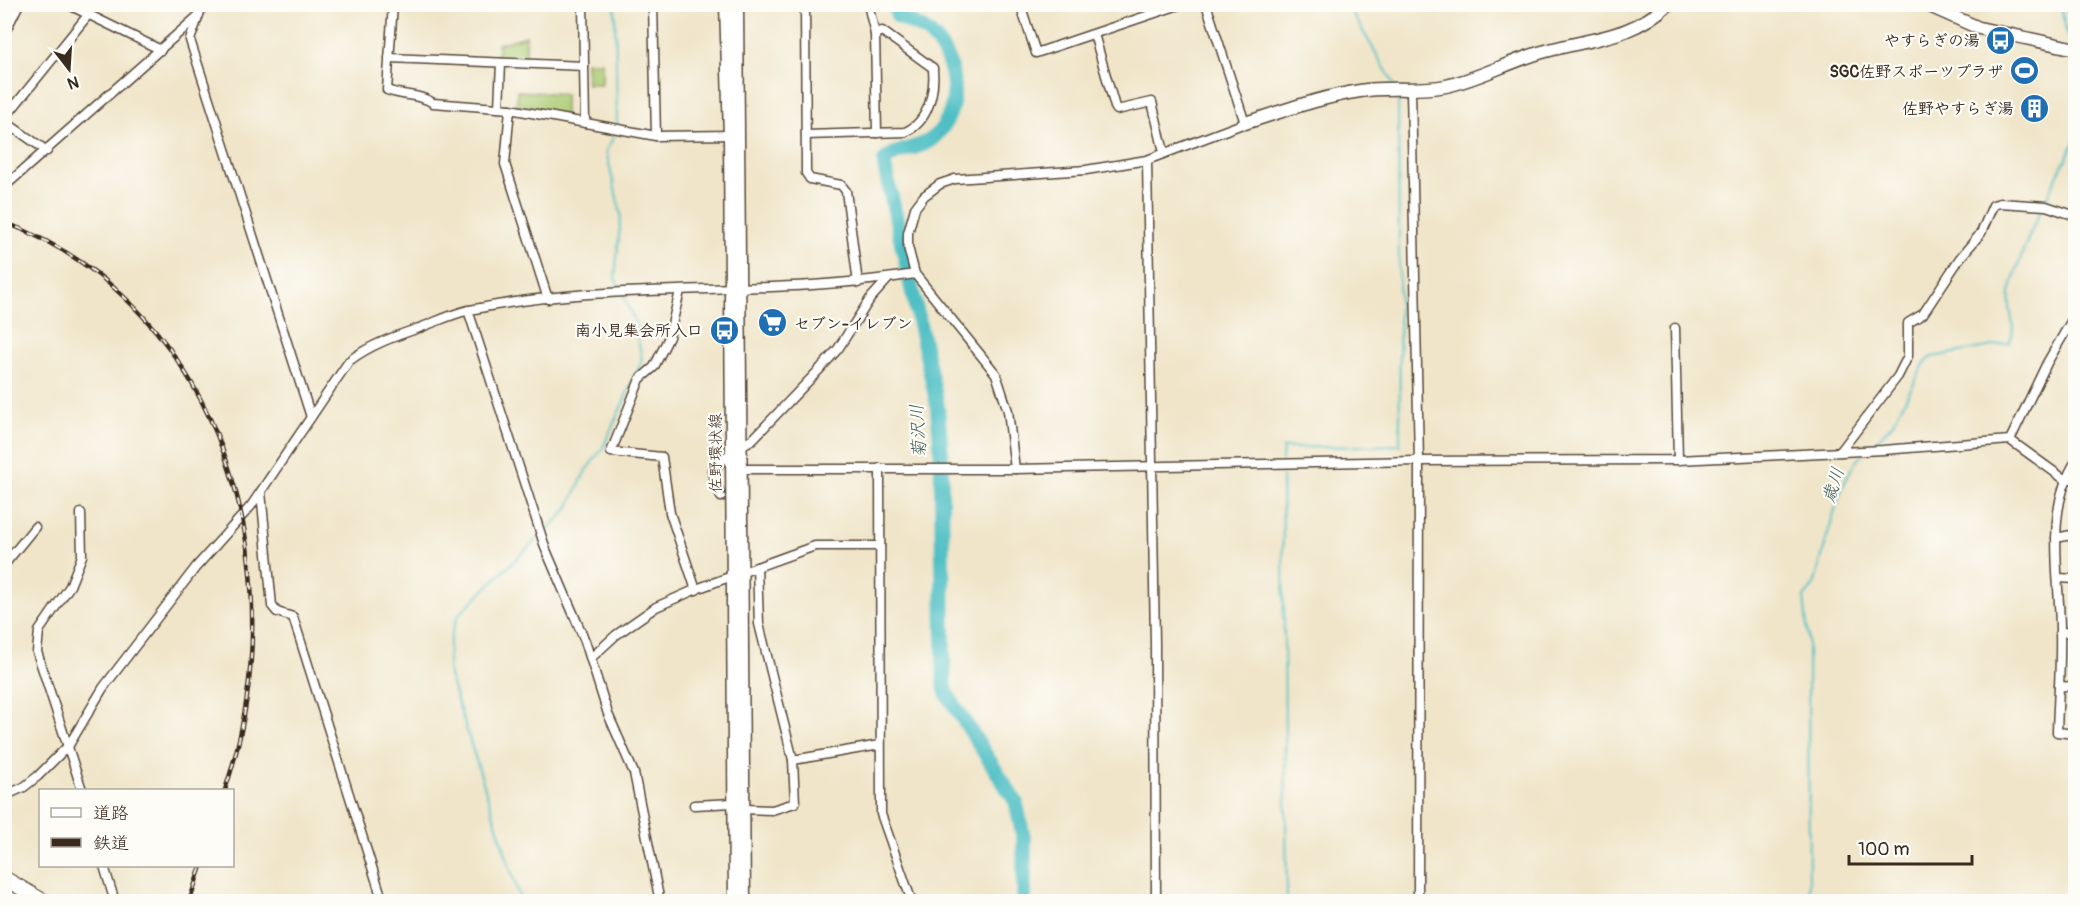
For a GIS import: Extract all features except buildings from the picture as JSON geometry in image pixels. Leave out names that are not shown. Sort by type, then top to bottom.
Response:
[{"type":"main road","name":"佐野環状線","points":[[726,4],[735,135]]},
{"type":"main road","name":"佐野環状線","points":[[737,4],[735,135],[737,574],[739,806],[744,902]]},
{"type":"main road","points":[[1245,123],[1307,103],[1362,90],[1411,91],[1446,86],[1548,50],[1607,39],[1650,19],[1668,4]]},
{"type":"main road","points":[[1925,4],[1979,28],[2076,49]]},
{"type":"main road","name":"佐野環状線","points":[[735,902],[739,806]]},
{"type":"main road","points":[[4,878],[45,902]]},
{"type":"street","points":[[4,34],[19,4]]},
{"type":"street","points":[[67,4],[161,50]]},
{"type":"street","points":[[393,4],[387,90],[392,92],[427,99],[433,104],[510,109],[656,136],[735,135]]},
{"type":"street","points":[[583,4],[585,123]]},
{"type":"street","points":[[653,4],[656,136]]},
{"type":"street","points":[[805,4],[807,177],[841,185],[846,190],[858,283]]},
{"type":"street","points":[[868,4],[875,34],[877,133]]},
{"type":"street","points":[[1020,4],[1036,53],[1182,4]]},
{"type":"street","points":[[1015,469],[1008,411],[996,374],[915,274],[908,247],[911,219],[924,196],[940,184],[955,179],[1086,170],[1147,159],[1245,123],[1206,4]]},
{"type":"street","points":[[2069,4],[2076,10]]},
{"type":"street","points":[[4,186],[161,50],[202,9]]},
{"type":"street","points":[[202,9],[190,40],[311,417]]},
{"type":"street","points":[[47,151],[4,120],[88,15]]},
{"type":"street","points":[[806,135],[877,133],[911,129],[924,115],[934,87],[933,68],[882,31],[875,34]]},
{"type":"street","points":[[1094,34],[1115,107],[1117,110],[1152,102],[1164,152]]},
{"type":"street","points":[[389,58],[584,66]]},
{"type":"street","points":[[499,108],[501,63]]},
{"type":"street","points":[[1411,91],[1419,461],[1418,902]]},
{"type":"street","points":[[510,109],[506,164],[548,299]]},
{"type":"street","points":[[1147,159],[1156,902]]},
{"type":"street","points":[[1840,452],[1898,376],[1908,356],[1908,323],[1923,314],[1960,258],[1981,233],[1993,205],[2000,203],[2046,206],[2076,216]]},
{"type":"street","points":[[4,796],[24,787],[38,776],[69,744],[103,688],[196,567],[261,491],[348,361],[361,352],[382,341],[468,310],[623,290],[680,291],[858,283],[915,274]]},
{"type":"street","points":[[721,497],[712,471],[737,448],[753,439],[838,349],[870,299],[888,279]]},
{"type":"street","points":[[680,291],[669,337],[654,367],[640,379],[611,452],[662,457],[670,513],[696,590]]},
{"type":"street","points":[[468,310],[546,550],[591,658],[608,714],[634,773],[660,902]]},
{"type":"street","points":[[2010,440],[2047,363],[2076,313]]},
{"type":"street","points":[[1675,328],[1678,460]]},
{"type":"street","points":[[737,469],[1015,469],[1419,461],[1678,460],[2010,440],[2064,479],[2076,479]]},
{"type":"street","points":[[2076,461],[2064,479],[2056,538],[2061,632],[2057,732],[2076,734]]},
{"type":"street","points":[[880,468],[881,814],[912,902]]},
{"type":"street","points":[[261,491],[272,606],[277,612],[293,617],[383,902]]},
{"type":"street","points":[[81,513],[82,556],[80,563],[70,586],[39,631],[38,640],[39,664],[69,744],[82,789]]},
{"type":"street","points":[[4,566],[34,527]]},
{"type":"street","points":[[2056,538],[2076,534]]},
{"type":"street","points":[[591,658],[616,635],[656,607],[737,574],[815,546],[880,546]]},
{"type":"street","points":[[694,806],[739,806],[772,810],[795,803],[793,760],[759,624],[757,567]]},
{"type":"street","points":[[2058,578],[2076,579]]},
{"type":"street","points":[[2061,632],[2076,633]]},
{"type":"street","points":[[2059,686],[2076,687]]},
{"type":"street","points":[[793,760],[880,745]]},
{"type":"street","points":[[104,867],[115,902]]},
{"type":"green space","points":[[526,36],[526,61],[497,60],[498,44]]},
{"type":"green space","points":[[586,62],[602,62],[602,84],[587,84]]},
{"type":"green space","points":[[517,91],[565,94],[565,116],[517,107]]},
{"type":"waterway","points":[[615,4],[617,125]]},
{"type":"waterway","name":"菊沢川","points":[[893,4],[898,16],[919,26],[939,45],[947,58],[954,86],[950,114],[943,127],[933,138],[921,145],[894,154],[884,162],[937,403],[941,449],[944,683],[947,694],[1016,802],[1024,841],[1024,902]]},
{"type":"waterway","points":[[1347,4],[1394,84]]},
{"type":"waterway","name":"歳川","points":[[2060,4],[2069,42]]},
{"type":"waterway","name":"歳川","points":[[2073,53],[2076,62]]},
{"type":"waterway","points":[[1282,461],[1283,448],[1400,445],[1398,92]]},
{"type":"waterway","points":[[617,131],[606,151],[621,215],[615,278],[620,290]]},
{"type":"waterway","name":"歳川","points":[[1870,448],[1893,423],[1924,364],[1932,357],[2009,343],[2013,331],[2009,299],[2015,274],[2038,215],[2076,139]]},
{"type":"waterway","points":[[543,534],[567,510],[586,470],[603,448],[642,360],[634,319],[623,295]]},
{"type":"waterway","name":"歳川","points":[[1809,902],[1808,637],[1804,597],[1814,585],[1833,515],[1847,478],[1854,464],[1863,454]]},
{"type":"waterway","points":[[1282,466],[1287,902]]},
{"type":"waterway","points":[[521,902],[449,675],[449,652],[453,629],[459,614],[539,537]]},
{"type":"railway","points":[[4,222],[81,262],[144,317],[192,384],[226,459],[246,540],[252,624],[245,708],[225,789]]},
{"type":"railway","points":[[189,902],[201,867]]},
{"type":"place","name":"やすらぎの湯","points":[[2001,40]]},
{"type":"place","name":"SGC佐野スポーツプラザ","points":[[2024,71]]},
{"type":"place","name":"佐野やすらぎ湯","points":[[2035,108]]},
{"type":"place","name":"セブン-イレブン","points":[[773,323]]},
{"type":"place","name":"南小見集会所入口","points":[[724,330]]}]
